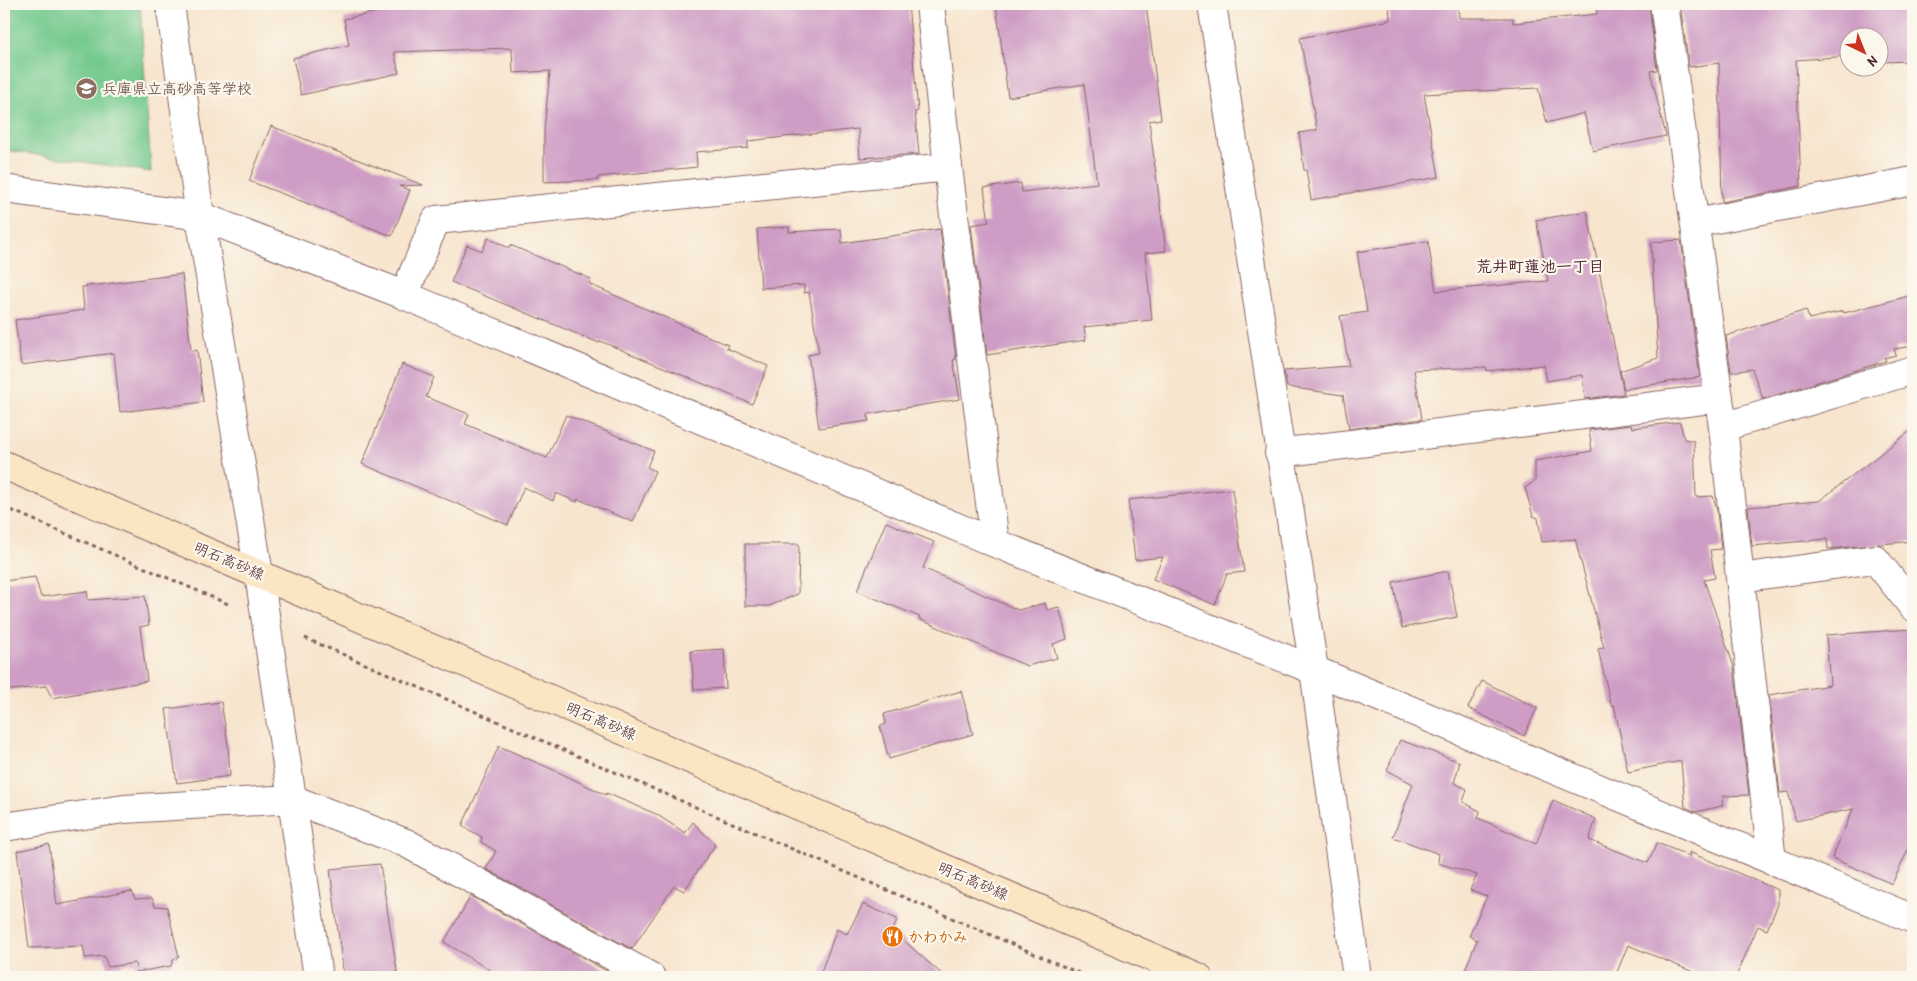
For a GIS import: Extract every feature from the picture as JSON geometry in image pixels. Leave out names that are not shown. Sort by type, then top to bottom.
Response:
[{"type":"main road","name":"明石高砂線","points":[[4,465],[1198,977]]},
{"type":"street","points":[[170,4],[200,216],[259,574],[318,977]]},
{"type":"street","points":[[930,4],[948,167],[995,543]]},
{"type":"street","points":[[1212,4],[1279,453],[1314,670],[1357,977]]},
{"type":"street","points":[[1664,4],[1723,427],[1772,861]]},
{"type":"street","points":[[404,295],[436,220],[948,167]]},
{"type":"street","points":[[1695,223],[1913,181]]},
{"type":"street","points":[[4,188],[200,216],[404,295],[995,543],[1314,670],[1913,919]]},
{"type":"street","points":[[1723,427],[1913,370]]},
{"type":"street","points":[[1279,453],[1719,398]]},
{"type":"street","points":[[1740,578],[1875,559],[1913,607]]},
{"type":"street","points":[[4,827],[124,809],[292,799],[406,843],[651,977]]},
{"type":"path","points":[[4,507],[1088,977]]},
{"type":"green space","name":"兵庫県立高砂高等学校","points":[[4,4],[140,4],[151,172],[4,150]]},
{"type":"building","points":[[415,4],[908,4],[918,111],[915,112],[919,154],[860,158],[858,129],[748,141],[748,148],[696,152],[697,167],[598,177],[598,180],[544,182],[544,131],[550,71],[513,73],[512,48],[394,52],[399,73],[301,95],[293,58],[349,45],[344,19]]},
{"type":"building","points":[[996,4],[1146,4],[1161,119],[1149,121],[1166,251],[1145,253],[1152,320],[1084,327],[1086,340],[987,355],[971,225],[989,222],[984,188],[1021,183],[1022,192],[1097,183],[1084,84],[1008,97]]},
{"type":"building","points":[[1389,4],[1458,4],[1459,18],[1513,18],[1513,23],[1597,14],[1596,4],[1649,4],[1657,70],[1650,71],[1666,136],[1593,151],[1584,113],[1547,123],[1538,88],[1424,94],[1439,177],[1311,200],[1306,170],[1304,170],[1299,133],[1317,130],[1300,38],[1390,20]]},
{"type":"building","points":[[1680,4],[1913,4],[1913,61],[1890,62],[1890,28],[1840,28],[1840,57],[1796,60],[1801,186],[1722,202],[1719,63],[1689,67]]},
{"type":"building","points":[[271,126],[423,185],[399,186],[410,190],[392,236],[249,181]]},
{"type":"building","points":[[1587,211],[1624,394],[1585,399],[1582,375],[1547,381],[1544,365],[1487,371],[1486,367],[1414,370],[1422,419],[1349,429],[1343,395],[1287,387],[1284,371],[1349,366],[1340,316],[1367,312],[1357,252],[1428,241],[1436,291],[1548,281],[1536,220]]},
{"type":"building","points":[[789,227],[789,232],[841,229],[842,243],[940,229],[956,359],[953,360],[960,399],[868,414],[869,421],[819,428],[808,355],[819,353],[809,292],[804,293],[804,285],[761,288],[757,229]]},
{"type":"building","points":[[488,238],[509,248],[510,245],[591,279],[589,284],[728,345],[726,348],[768,366],[752,404],[451,282],[467,245],[482,251]]},
{"type":"building","points":[[1681,240],[1700,377],[1624,389],[1620,371],[1658,358],[1651,242]]},
{"type":"building","points":[[182,274],[191,351],[197,350],[203,402],[120,412],[114,353],[21,365],[15,320],[84,310],[82,287]]},
{"type":"building","points":[[1913,295],[1913,346],[1894,349],[1896,355],[1884,358],[1886,361],[1763,399],[1752,369],[1731,372],[1726,336],[1806,310],[1809,319],[1843,311],[1844,313]]},
{"type":"building","points":[[402,364],[434,377],[426,397],[469,414],[465,424],[547,458],[566,415],[654,451],[647,467],[655,471],[633,522],[578,499],[577,502],[556,493],[553,501],[524,487],[508,525],[362,464]]},
{"type":"building","points":[[1680,422],[1684,439],[1694,441],[1696,497],[1713,496],[1717,510],[1721,549],[1710,550],[1715,578],[1704,580],[1734,667],[1749,795],[1723,796],[1722,806],[1696,812],[1685,807],[1681,761],[1628,772],[1614,705],[1611,705],[1598,649],[1604,648],[1575,539],[1542,542],[1538,518],[1533,516],[1525,488],[1535,481],[1535,461],[1592,451],[1589,430],[1631,425],[1632,428]]},
{"type":"building","points":[[1913,429],[1913,541],[1828,549],[1827,539],[1752,546],[1748,507],[1819,501]]},
{"type":"building","points":[[1232,489],[1244,572],[1227,574],[1215,605],[1153,579],[1163,557],[1135,560],[1128,500]]},
{"type":"building","points":[[886,522],[934,542],[923,568],[1018,610],[1045,603],[1047,610],[1059,607],[1067,639],[1053,644],[1057,658],[1027,666],[919,619],[920,617],[857,591]]},
{"type":"building","points":[[745,544],[799,544],[798,594],[769,606],[745,606]]},
{"type":"building","points":[[1448,571],[1457,617],[1402,628],[1393,582]]},
{"type":"building","points":[[35,577],[41,597],[87,591],[88,600],[145,596],[149,625],[140,627],[147,681],[52,698],[46,686],[4,691],[4,581]]},
{"type":"building","points":[[1913,629],[1913,839],[1892,884],[1832,858],[1853,809],[1796,821],[1788,792],[1780,793],[1769,695],[1830,685],[1826,635]]},
{"type":"building","points":[[724,649],[726,688],[694,690],[691,651]]},
{"type":"building","points":[[1482,681],[1537,708],[1524,736],[1468,708]]},
{"type":"building","points":[[961,691],[973,734],[889,759],[880,726],[886,724],[884,714]]},
{"type":"building","points":[[221,702],[228,744],[230,776],[177,783],[166,709]]},
{"type":"building","points":[[1400,740],[1460,762],[1454,783],[1467,789],[1463,802],[1480,811],[1478,818],[1536,844],[1553,800],[1596,819],[1589,840],[1648,863],[1657,843],[1690,856],[1689,852],[1778,890],[1778,904],[1767,930],[1758,926],[1736,977],[1705,977],[1628,945],[1615,977],[1462,977],[1477,940],[1469,936],[1487,896],[1470,890],[1477,875],[1438,863],[1439,854],[1393,837],[1413,784],[1387,770]]},
{"type":"building","points":[[499,746],[606,795],[606,793],[656,814],[685,833],[693,822],[715,845],[684,891],[674,886],[632,949],[486,869],[496,851],[481,842],[482,837],[462,826]]},
{"type":"building","points":[[49,844],[57,905],[132,891],[135,899],[152,898],[155,906],[167,907],[179,957],[173,960],[171,966],[137,972],[135,963],[108,967],[104,956],[85,958],[83,946],[29,948],[17,851]]},
{"type":"building","points":[[380,864],[398,977],[344,977],[330,869]]},
{"type":"building","points":[[471,896],[614,975],[612,977],[501,977],[444,942]]},
{"type":"building","points":[[863,904],[897,919],[893,931],[945,977],[819,977],[837,929],[847,934]]},
{"type":"place","name":"兵庫県立高砂高等学校","points":[[86,89]]},
{"type":"place","name":"かわかみ","points":[[892,937]]},
{"type":"district","name":"荒井町蓮池一丁目","points":[[1540,266]]}]
